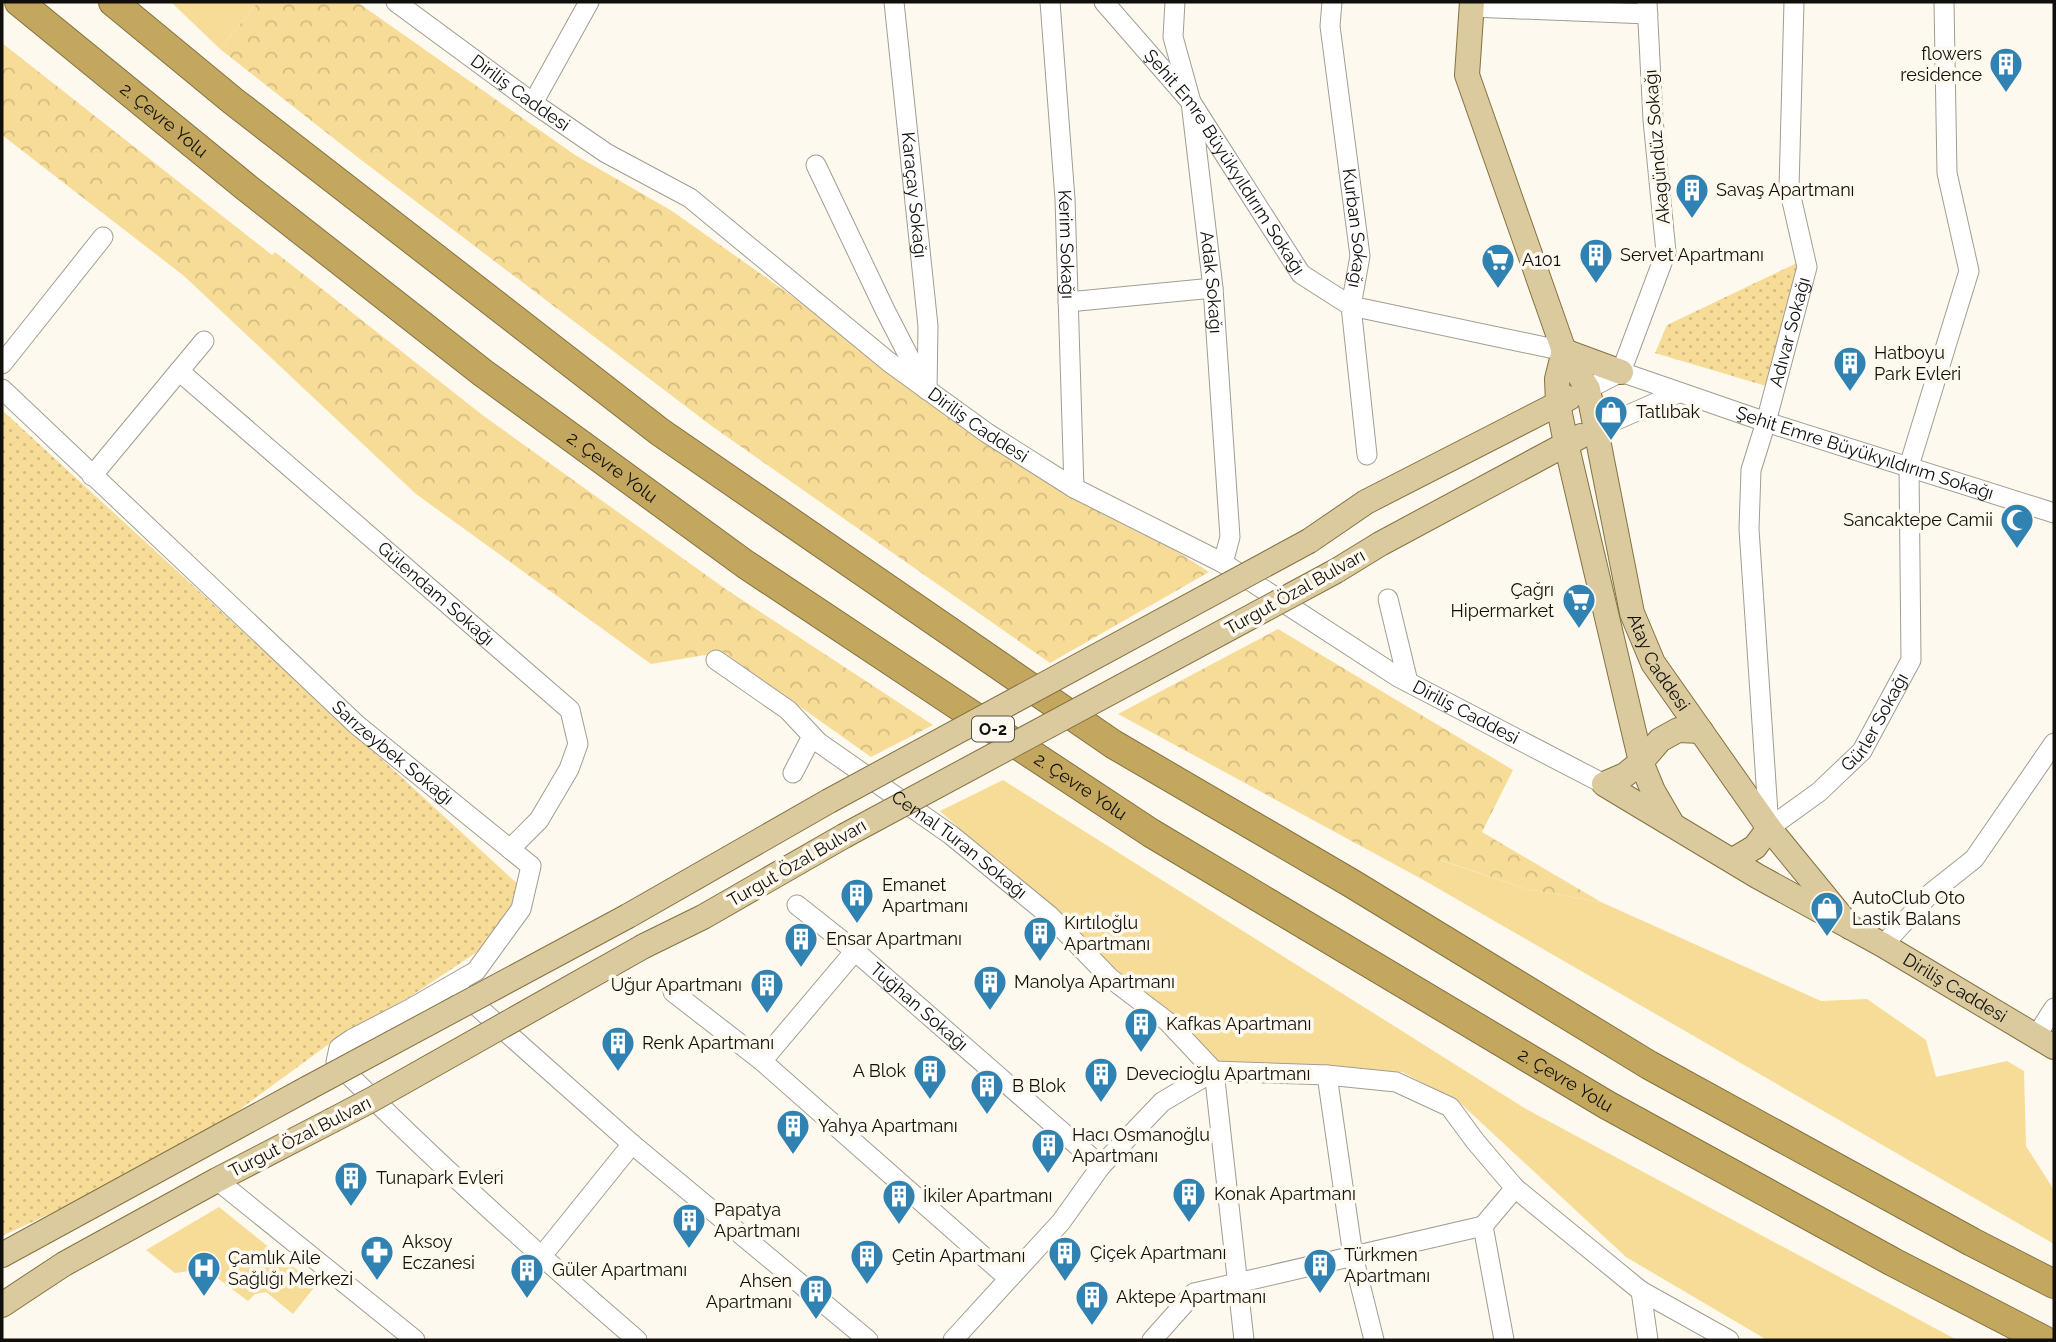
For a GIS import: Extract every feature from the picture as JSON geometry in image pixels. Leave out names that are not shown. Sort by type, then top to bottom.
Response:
[{"type":"highway","name":"2. Çevre Yolu","points":[[19,2],[236,180],[483,373],[745,564],[957,705],[1151,833],[1607,1105],[1893,1262],[2045,1340]]},
{"type":"highway","points":[[113,2],[233,101],[660,432],[1113,744],[1351,883],[1649,1065],[1960,1236],[2054,1284]]},
{"type":"main road","name":"Atay Caddesi","points":[[1472,4],[1467,75],[1564,351],[1588,389],[1632,613],[1653,663],[1769,828],[1850,927]]},
{"type":"main road","name":"Atay Caddesi","points":[[1564,351],[1556,379],[1566,443],[1641,762],[1653,791],[1673,825]]},
{"type":"main road","points":[[1564,351],[1621,372]]},
{"type":"main road","name":"Turgut Özal Bulvarı","points":[[2,1255],[628,916],[829,801],[1309,541],[1366,502],[1588,389]]},
{"type":"main road","name":"Turgut Özal Bulvarı","points":[[5,1306],[64,1264],[373,1099],[844,836],[1596,429]]},
{"type":"main road","points":[[1604,784],[1625,775],[1641,762],[1660,740],[1678,730],[1701,731]]},
{"type":"main road","name":"Diriliş Caddesi","points":[[1604,784],[1883,945],[2045,1043]]},
{"type":"main road","points":[[1732,860],[1755,847],[1769,828]]},
{"type":"street","name":"Diriliş Caddesi","points":[[396,2],[606,153],[690,198],[889,362],[987,433],[1074,488],[1223,563],[1408,682],[1604,784]]},
{"type":"street","points":[[533,103],[589,2]]},
{"type":"street","name":"Karaçay Sokağı","points":[[894,2],[928,326],[927,390]]},
{"type":"street","name":"Kerim Sokağı","points":[[1050,2],[1065,199],[1074,488]]},
{"type":"street","name":"Şehit Emre Büyükyıldırım Sokağı","points":[[1104,2],[1191,102],[1301,274],[1351,306],[1564,351]]},
{"type":"street","name":"Adak Sokağı","points":[[1175,2],[1173,37],[1191,102],[1213,288],[1230,537],[1223,563]]},
{"type":"street","name":"Kurban Sokağı","points":[[1332,2],[1329,26],[1360,256],[1351,306],[1367,455]]},
{"type":"street","name":"Adıvar Sokağı","points":[[1769,828],[1749,529],[1751,470],[1807,267],[1789,188],[1794,2]]},
{"type":"street","name":"Gürler Sokağı","points":[[1769,828],[1819,792],[1862,751],[1911,660],[1909,466],[1969,271],[1947,173],[1944,2]]},
{"type":"street","points":[[1472,4],[1648,8]]},
{"type":"street","name":"Akagündüz Sokağı","points":[[1621,372],[1666,252],[1653,120],[1648,8]]},
{"type":"street","points":[[816,165],[885,310],[927,390]]},
{"type":"street","points":[[2,364],[103,237]]},
{"type":"street","points":[[1068,302],[1213,288]]},
{"type":"street","points":[[92,476],[204,341]]},
{"type":"street","name":"Gülendam Sokağı","points":[[178,371],[570,710],[578,744],[569,769],[540,820],[510,849]]},
{"type":"street","points":[[1588,389],[1621,372]]},
{"type":"street","name":"Şehit Emre Büyükyıldırım Sokağı","points":[[1621,372],[1766,422],[2054,513]]},
{"type":"street","name":"Sarızeybek Sokağı","points":[[2,389],[356,725],[531,866],[521,909],[476,971],[352,1039],[339,1048],[336,1062],[380,1107],[541,1257]]},
{"type":"street","points":[[1596,429],[1678,393]]},
{"type":"street","points":[[1388,599],[1408,682]]},
{"type":"street","name":"Cemal Turan Sokağı","points":[[716,660],[788,710],[818,741],[951,835],[1050,916],[1110,978],[1168,1022],[1214,1071]]},
{"type":"street","points":[[793,773],[810,740],[818,741]]},
{"type":"street","points":[[1883,945],[1931,892],[1974,859],[2054,743]]},
{"type":"street","name":"Tuğhan Sokağı","points":[[797,905],[855,951],[1101,1166]]},
{"type":"street","points":[[762,1061],[855,951]]},
{"type":"street","points":[[452,985],[632,1143],[868,1340]]},
{"type":"street","points":[[673,992],[762,1061],[1008,1278]]},
{"type":"street","points":[[2045,1043],[2054,1008]]},
{"type":"street","points":[[1214,1071],[1244,1340]]},
{"type":"street","points":[[953,1340],[1061,1222],[1101,1166],[1162,1102],[1214,1071],[1327,1075],[1396,1082],[1450,1107],[1515,1188],[1641,1292],[1729,1340]]},
{"type":"street","points":[[1327,1075],[1353,1256],[1374,1340]]},
{"type":"street","points":[[632,1143],[541,1257],[637,1340]]},
{"type":"street","points":[[217,1180],[415,1340]]},
{"type":"street","points":[[1152,1340],[1194,1293],[1483,1226],[1515,1188]]},
{"type":"street","points":[[1483,1226],[1504,1340]]},
{"type":"street","points":[[1641,1292],[1648,1340]]},
{"type":"green space","points":[[171,2],[258,2],[220,49]]},
{"type":"green space","points":[[258,2],[357,2],[575,155],[672,211],[928,392],[1209,572],[1050,663],[713,427],[360,159],[220,49]]},
{"type":"green space","points":[[2,43],[272,255],[275,252],[485,417],[727,590],[933,725],[871,757],[723,652],[651,664],[416,494],[184,276],[2,135]]},
{"type":"green space","points":[[1799,262],[1766,386],[1655,353],[1667,325]]},
{"type":"green space","points":[[2,410],[522,888],[486,946],[408,998],[326,1046],[172,1157],[2,1236]]},
{"type":"green space","points":[[1278,629],[1513,770],[1482,832],[1601,902],[1527,889],[1441,860],[1427,882],[1118,714]]},
{"type":"green space","points":[[1003,780],[1526,1109],[1957,1340],[1767,1340],[1626,1257],[1458,1101],[1402,1072],[1263,1084],[1222,1071],[1147,997],[940,811]]},
{"type":"green space","points":[[1440,860],[1527,889],[1601,902],[1821,1001],[1867,999],[1926,1040],[1936,1077],[2007,1061],[2024,1071],[2026,1146],[2054,1190],[2054,1244],[1427,882]]},
{"type":"green space","points":[[219,1207],[316,1285],[293,1314],[266,1292],[255,1294],[248,1301],[205,1269],[175,1273],[146,1250]]},
{"type":"place","name":"flowers residence","points":[[2006,94]]},
{"type":"place","name":"Savaş Apartmanı","points":[[1692,220]]},
{"type":"place","name":"Servet Apartmanı","points":[[1596,285]]},
{"type":"place","name":"A101","points":[[1498,290]]},
{"type":"place","name":"Hatboyu Park Evleri","points":[[1850,393]]},
{"type":"place","name":"Tatlıbak","points":[[1611,442]]},
{"type":"place","name":"Sancaktepe Camii","points":[[2017,550]]},
{"type":"place","name":"Çağrı Hipermarket","points":[[1579,630]]},
{"type":"place","name":"Emanet Apartmanı","points":[[857,925]]},
{"type":"place","name":"AutoClub Oto Lastik Balans","points":[[1827,938]]},
{"type":"place","name":"Kırtıloğlu Apartmanı","points":[[1040,963]]},
{"type":"place","name":"Ensar Apartmanı","points":[[801,969]]},
{"type":"place","name":"Manolya Apartmanı","points":[[990,1012]]},
{"type":"place","name":"Uğur Apartmanı","points":[[767,1015]]},
{"type":"place","name":"Kafkas Apartmanı","points":[[1141,1054]]},
{"type":"place","name":"Renk Apartmanı","points":[[618,1073]]},
{"type":"place","name":"A Blok","points":[[930,1101]]},
{"type":"place","name":"Devecioğlu Apartmanı","points":[[1101,1104]]},
{"type":"place","name":"B Blok","points":[[987,1116]]},
{"type":"place","name":"Yahya Apartmanı","points":[[793,1156]]},
{"type":"place","name":"Hacı Osmanoğlu Apartmanı","points":[[1048,1175]]},
{"type":"place","name":"Tunapark Evleri","points":[[351,1208]]},
{"type":"place","name":"Konak Apartmanı","points":[[1189,1224]]},
{"type":"place","name":"İkiler Apartmanı","points":[[899,1226]]},
{"type":"place","name":"Papatya Apartmanı","points":[[689,1250]]},
{"type":"place","name":"Aksoy Eczanesi","points":[[377,1282]]},
{"type":"place","name":"Çiçek Apartmanı","points":[[1065,1283]]},
{"type":"place","name":"Çetin Apartmanı","points":[[867,1286]]},
{"type":"place","name":"Türkmen Apartmanı","points":[[1320,1295]]},
{"type":"place","name":"Çamlık Aile Sağlığı Merkezi","points":[[204,1298]]},
{"type":"place","name":"Güler Apartmanı","points":[[527,1300]]},
{"type":"place","name":"Ahsen Apartmanı","points":[[816,1321]]},
{"type":"place","name":"Aktepe Apartmanı","points":[[1092,1327]]}]
